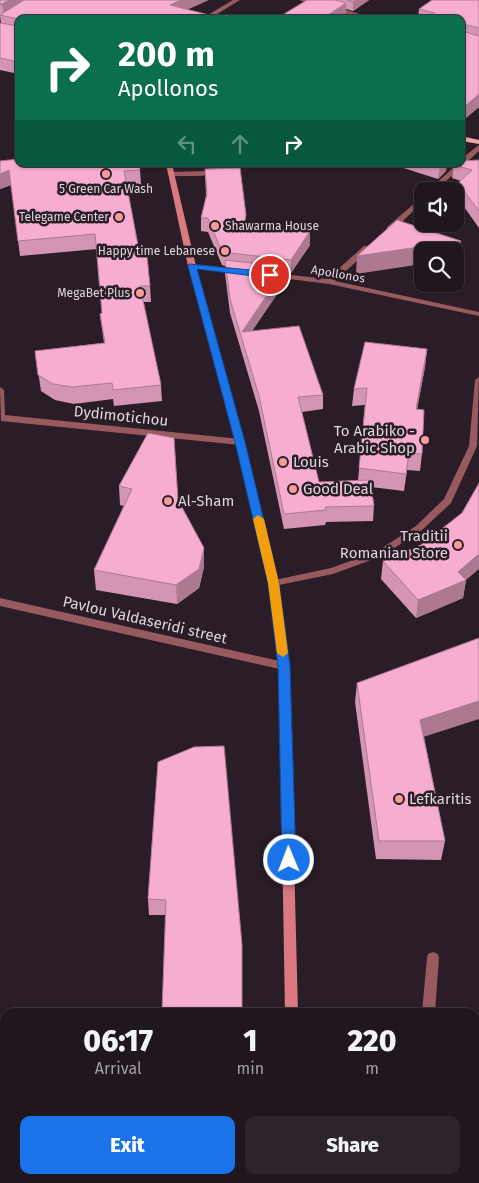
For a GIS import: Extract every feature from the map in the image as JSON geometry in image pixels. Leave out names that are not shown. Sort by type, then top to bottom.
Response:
[{"type":"main road","points":[[465,139],[479,142]]},
{"type":"street","points":[[211,15],[237,0]]},
{"type":"street","points":[[302,0],[357,15]]},
{"type":"street","points":[[465,160],[479,147]]},
{"type":"street","points":[[169,167],[192,266],[240,442],[274,583],[284,666],[292,1008]]},
{"type":"street","points":[[172,174],[204,174],[232,167]]},
{"type":"street","points":[[441,182],[458,167]]},
{"type":"street","points":[[384,233],[414,206]]},
{"type":"street","points":[[329,282],[377,239]]},
{"type":"street","points":[[192,266],[250,273]]},
{"type":"street","name":"Apollonos","points":[[260,274],[329,282],[479,314]]},
{"type":"street","points":[[274,583],[333,571],[379,554],[420,528],[448,501],[473,446],[479,380]]},
{"type":"street","points":[[0,390],[1,417]]},
{"type":"street","name":"Dydimotichou","points":[[1,417],[240,442]]},
{"type":"street","name":"Pavlou Valdaseridi street","points":[[0,602],[284,666]]},
{"type":"street","points":[[428,1008],[433,958]]},
{"type":"building","points":[[0,0],[9,0],[0,4]]},
{"type":"building","points":[[24,0],[181,0],[170,5],[209,15],[15,15],[15,18],[0,15]]},
{"type":"building","points":[[307,0],[335,0],[346,3],[328,15],[283,15]]},
{"type":"building","points":[[432,0],[479,0],[479,28],[465,24],[465,15],[432,15],[435,13],[419,9]]},
{"type":"building","points":[[0,23],[15,25],[15,61],[0,58]]},
{"type":"building","points":[[465,32],[479,36],[479,94],[465,106]]},
{"type":"building","points":[[15,159],[15,167],[140,167],[140,170],[124,171],[140,256],[147,256],[150,286],[140,286],[161,385],[113,390],[112,383],[72,387],[53,384],[38,375],[35,351],[105,343],[100,314],[102,313],[95,234],[18,241],[9,170],[0,174],[0,161]]},
{"type":"building","points":[[479,160],[479,211],[464,191],[464,182],[459,182],[472,170],[461,167],[465,167],[465,161]]},
{"type":"building","points":[[240,168],[246,215],[243,228],[310,231],[291,260],[222,252],[208,218],[201,218],[207,194],[205,169]]},
{"type":"building","points":[[397,220],[414,226],[414,232],[434,232],[461,241],[414,242],[414,248],[357,256]]},
{"type":"building","points":[[225,260],[286,267],[242,332],[299,326],[323,395],[298,397],[319,482],[370,480],[374,506],[325,507],[326,510],[284,514],[259,396],[230,299]]},
{"type":"building","points":[[365,342],[427,349],[416,409],[424,410],[422,454],[409,453],[406,474],[359,468],[367,388],[354,389]]},
{"type":"building","points":[[148,433],[174,438],[178,500],[204,548],[199,569],[176,585],[94,570],[132,489],[119,486]]},
{"type":"building","points":[[479,483],[479,554],[458,572],[466,580],[418,600],[383,561],[421,545],[462,513]]},
{"type":"building","name":"Lefkaritis","points":[[479,638],[479,701],[420,720],[445,841],[379,841],[357,683]]},
{"type":"building","points":[[224,746],[242,945],[242,1008],[162,1008],[166,900],[148,899],[158,762],[194,747]]},
{"type":"slow traffic","points":[[258,519],[274,583],[283,653]]},
{"type":"place","name":"5 Green Car Wash","points":[[106,174]]},
{"type":"place","name":"Telegame Center","points":[[119,217]]},
{"type":"place","name":"Shawarma House","points":[[215,226]]},
{"type":"place","name":"Happy time Lebanese","points":[[225,251]]},
{"type":"place","name":"MegaBet Plus","points":[[140,293]]},
{"type":"place","name":"To Arabiko - Arabic Shop","points":[[425,440]]},
{"type":"place","name":"Louis","points":[[283,462]]},
{"type":"place","name":"Good Deal","points":[[293,489]]},
{"type":"place","name":"Al-Sham","points":[[168,501]]},
{"type":"place","name":"Traditii Romanian Store","points":[[458,545]]},
{"type":"place","name":"Lefkaritis","points":[[399,799]]},
{"type":"route","points":[[270,275],[192,266],[240,442],[274,583],[284,666],[289,860]]}]
